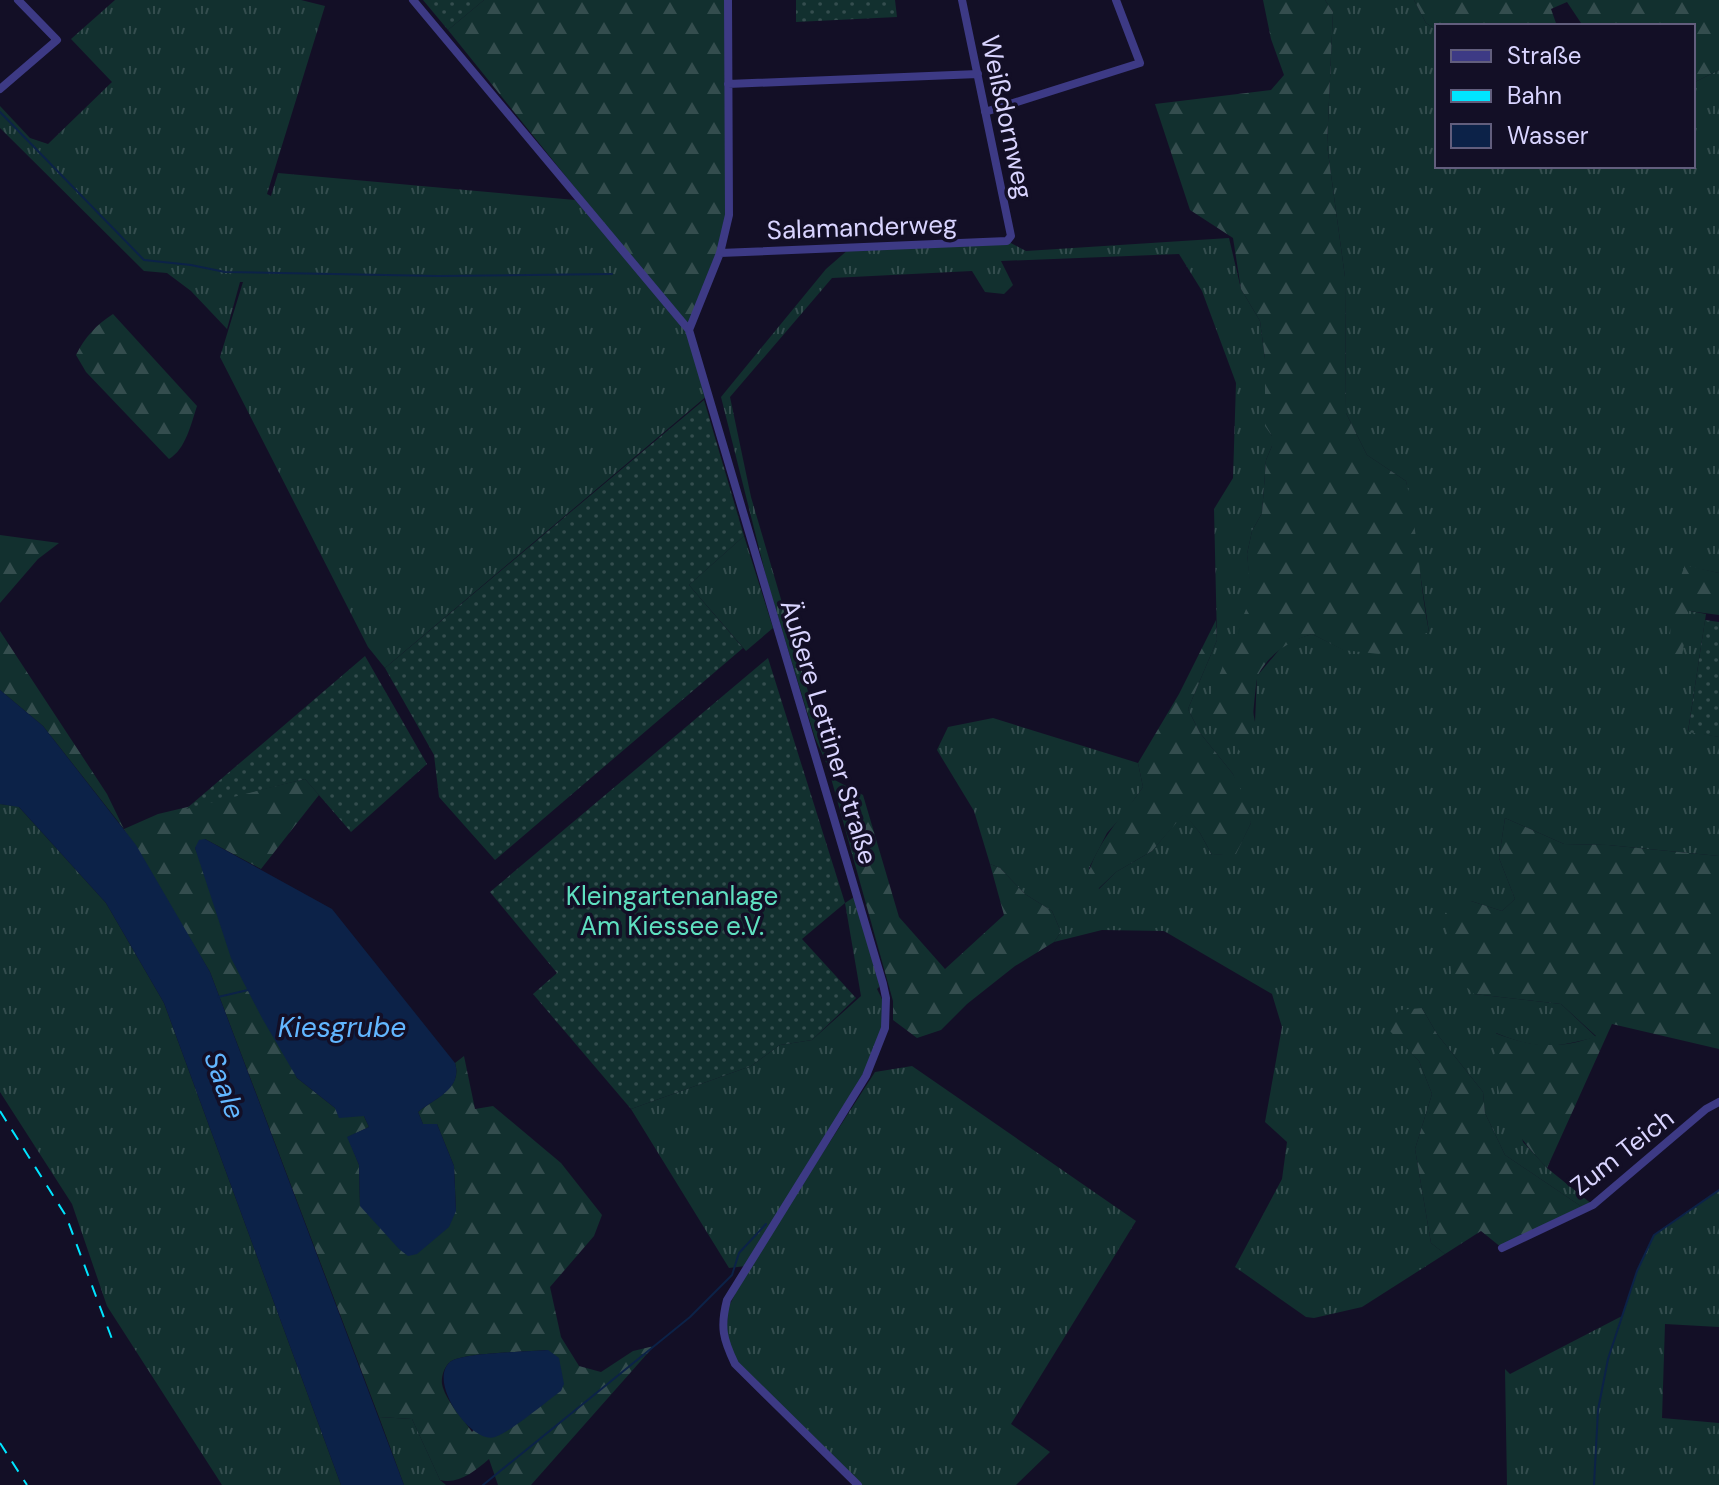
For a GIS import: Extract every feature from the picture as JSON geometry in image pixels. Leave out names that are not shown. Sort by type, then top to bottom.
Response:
[{"type":"street","points":[[0,89],[57,40],[18,0]]},
{"type":"street","name":"Äußere Lettiner Straße","points":[[413,0],[689,330],[886,998],[885,1028],[866,1076],[727,1300],[723,1315],[723,1339],[735,1364],[858,1485]]},
{"type":"street","points":[[689,330],[720,253],[729,215],[728,0]]},
{"type":"street","name":"Weißdornweg","points":[[962,0],[1011,236],[1007,241]]},
{"type":"street","points":[[985,112],[1140,63],[1116,0]]},
{"type":"street","points":[[728,84],[978,74]]},
{"type":"street","name":"Salamanderweg","points":[[720,253],[1007,241]]},
{"type":"street","name":"Zum Teich","points":[[1502,1248],[1593,1205],[1706,1109],[1719,1102]]},
{"type":"green space","points":[[115,0],[301,0],[325,6],[267,194],[271,196],[278,173],[575,200],[689,330],[708,395],[385,668],[368,647],[220,357],[243,282],[240,282],[227,329],[191,291],[167,273],[144,271],[0,128],[0,106],[30,138],[48,144],[112,82],[71,39]]},
{"type":"green space","points":[[423,0],[484,0],[448,30]]},
{"type":"green space","points":[[484,0],[728,0],[729,215],[723,243],[688,328],[448,30]]},
{"type":"green space","points":[[796,0],[895,0],[897,17],[796,22]]},
{"type":"green space","points":[[1263,0],[1325,0],[1333,12],[1327,145],[1345,277],[1346,413],[1367,455],[1406,481],[1429,632],[1379,654],[1343,650],[1312,634],[1281,649],[1258,675],[1249,762],[1205,710],[1251,597],[1247,554],[1252,531],[1262,513],[1266,460],[1272,446],[1272,436],[1265,426],[1265,359],[1260,321],[1241,289],[1233,238],[1190,210],[1155,104],[1271,90],[1284,75],[1271,39]]},
{"type":"green space","points":[[1325,0],[1414,0],[1426,23],[1435,29],[1435,168],[1695,168],[1695,82],[1719,70],[1719,573],[1685,566],[1690,611],[1706,614],[1688,731],[1719,737],[1719,856],[1564,844],[1505,818],[1499,858],[1515,899],[1502,911],[1471,901],[1474,994],[1561,1004],[1596,1037],[1546,1046],[1496,1033],[1523,1142],[1547,1168],[1593,1205],[1585,1209],[1505,1155],[1485,1113],[1483,1092],[1437,1034],[1422,1008],[1387,1027],[1419,1061],[1432,1094],[1415,1149],[1431,1243],[1445,1254],[1362,1307],[1314,1318],[1306,1317],[1235,1267],[1282,1179],[1287,1142],[1265,1122],[1282,1027],[1272,994],[1164,931],[1102,930],[1054,942],[1061,932],[1052,911],[1025,894],[1000,868],[990,864],[974,811],[937,750],[948,727],[993,718],[1138,763],[1143,787],[1107,833],[1089,868],[1099,889],[1116,872],[1152,851],[1184,813],[1212,855],[1236,853],[1251,823],[1233,774],[1200,733],[1188,709],[1217,640],[1214,509],[1233,478],[1236,383],[1202,291],[1179,254],[1001,261],[1013,285],[1004,294],[985,292],[972,271],[832,278],[730,397],[751,497],[834,780],[815,738],[768,584],[721,397],[826,269],[849,249],[1007,241],[1026,251],[1229,238],[1241,289],[1260,321],[1265,359],[1265,425],[1272,436],[1272,446],[1266,460],[1262,513],[1252,531],[1247,554],[1252,597],[1238,632],[1255,722],[1257,676],[1285,643],[1312,634],[1344,650],[1429,632],[1406,481],[1367,455],[1346,413],[1345,277],[1327,145],[1333,12]]},
{"type":"green space","points":[[1414,0],[1719,0],[1719,70],[1695,82],[1695,24],[1582,24],[1567,2],[1551,9],[1556,24],[1435,24],[1435,29],[1426,23]]},
{"type":"green space","points":[[113,314],[197,406],[184,443],[169,459],[86,372],[76,355],[92,332]]},
{"type":"green space","points":[[704,400],[744,536],[689,585],[743,648],[495,860],[439,797],[434,755],[385,668]]},
{"type":"green space","points":[[0,535],[59,543],[38,559],[0,603]]},
{"type":"green space","points":[[744,536],[773,628],[746,651],[689,585]]},
{"type":"green space","points":[[1685,565],[1719,573],[1719,615],[1689,611],[1677,689],[1668,674],[1672,600]]},
{"type":"green space","points":[[1216,620],[1217,640],[1188,709],[1200,733],[1233,774],[1249,806],[1251,823],[1236,854],[1212,855],[1200,833],[1184,814],[1152,851],[1116,872],[1098,889],[1086,885],[1101,845],[1143,787],[1138,763],[1179,694]]},
{"type":"green space","points":[[1705,620],[1719,622],[1719,737],[1688,732]]},
{"type":"green space","points":[[0,631],[107,794],[124,829],[43,726],[0,690]]},
{"type":"green space","points":[[365,656],[427,764],[351,832],[305,779],[186,809]]},
{"type":"green space","name":"Kleingartenanlage Am Kiessee e.V.","points":[[768,658],[845,903],[802,939],[856,998],[812,1040],[780,1045],[751,1066],[631,1109],[533,994],[557,973],[490,892]]},
{"type":"green space","points":[[831,778],[863,795],[899,917],[945,969],[1004,915],[990,864],[1000,868],[1025,894],[1052,911],[1061,932],[1054,942],[1015,966],[967,1004],[941,1030],[917,1038],[893,1020],[893,1001]]},
{"type":"green space","points":[[305,779],[319,795],[261,869],[205,839],[195,848],[297,1078],[335,1108],[364,1116],[369,1127],[348,1137],[359,1165],[360,1206],[456,1211],[454,1166],[437,1124],[423,1124],[418,1112],[451,1086],[455,1079],[455,1063],[464,1056],[475,1109],[493,1106],[561,1163],[602,1215],[594,1236],[550,1287],[561,1337],[579,1366],[601,1372],[633,1351],[654,1346],[531,1485],[498,1485],[489,1459],[460,1479],[440,1480],[412,1419],[379,1417],[210,972],[124,829],[158,814]],"holes":[[[548,1350],[472,1432],[444,1390],[442,1378],[448,1364],[467,1356]]]},
{"type":"green space","points":[[0,804],[18,806],[106,903],[164,1003],[341,1485],[222,1485],[107,1306],[72,1204],[0,1092]]},
{"type":"green space","points":[[1505,818],[1564,844],[1719,856],[1719,1049],[1612,1024],[1547,1168],[1520,1136],[1504,1107],[1496,1075],[1495,1033],[1545,1045],[1596,1036],[1561,1004],[1474,994],[1451,972],[1445,913],[1471,901],[1502,911],[1515,899],[1499,858]]},
{"type":"green space","points":[[854,897],[880,986],[877,989],[886,1007],[885,1028],[866,1076],[746,1266],[729,1268],[631,1109],[751,1066],[780,1045],[812,1040],[861,996],[845,903]]},
{"type":"green space","points":[[1422,1008],[1437,1034],[1483,1092],[1485,1113],[1505,1155],[1585,1209],[1502,1248],[1481,1231],[1445,1254],[1431,1243],[1415,1149],[1432,1094],[1419,1061],[1386,1027],[1399,1010]]},
{"type":"green space","points":[[912,1066],[1136,1221],[1011,1424],[1050,1452],[1016,1485],[859,1485],[738,1364],[726,1342],[728,1308],[749,1267],[875,1072]]},
{"type":"green space","points":[[1719,1190],[1719,1327],[1665,1324],[1662,1418],[1719,1423],[1719,1485],[1507,1485],[1505,1369],[1510,1374],[1622,1316],[1654,1235]]},
{"type":"green space","points":[[379,1417],[412,1419],[440,1480],[446,1485],[404,1485]]},
{"type":"water","name":"Saale","points":[[0,690],[43,726],[136,845],[210,972],[404,1485],[341,1485],[164,1003],[106,903],[19,807],[0,804]]},
{"type":"water","name":"Kiesgrube","points":[[205,839],[332,909],[455,1063],[455,1080],[451,1087],[418,1112],[423,1124],[437,1124],[454,1166],[456,1211],[449,1227],[417,1254],[408,1256],[399,1249],[360,1206],[359,1165],[347,1137],[369,1127],[364,1116],[339,1118],[335,1108],[297,1078],[231,958],[195,848],[199,840]]},
{"type":"water","points":[[548,1350],[559,1358],[564,1384],[561,1391],[509,1430],[495,1437],[486,1437],[475,1431],[455,1410],[444,1383],[444,1371],[450,1362],[481,1354]]},
{"type":"waterway","points":[[0,112],[144,260],[225,272],[438,276],[612,274]]},
{"type":"waterway","points":[[218,997],[248,990]]},
{"type":"waterway","points":[[1594,1485],[1598,1410],[1608,1359],[1637,1271],[1654,1235],[1719,1190]]},
{"type":"waterway","points":[[483,1485],[690,1317],[732,1275],[739,1253],[766,1224]]},
{"type":"railway","points":[[0,1111],[66,1216],[112,1339]]},
{"type":"railway","points":[[0,1443],[27,1485]]}]
